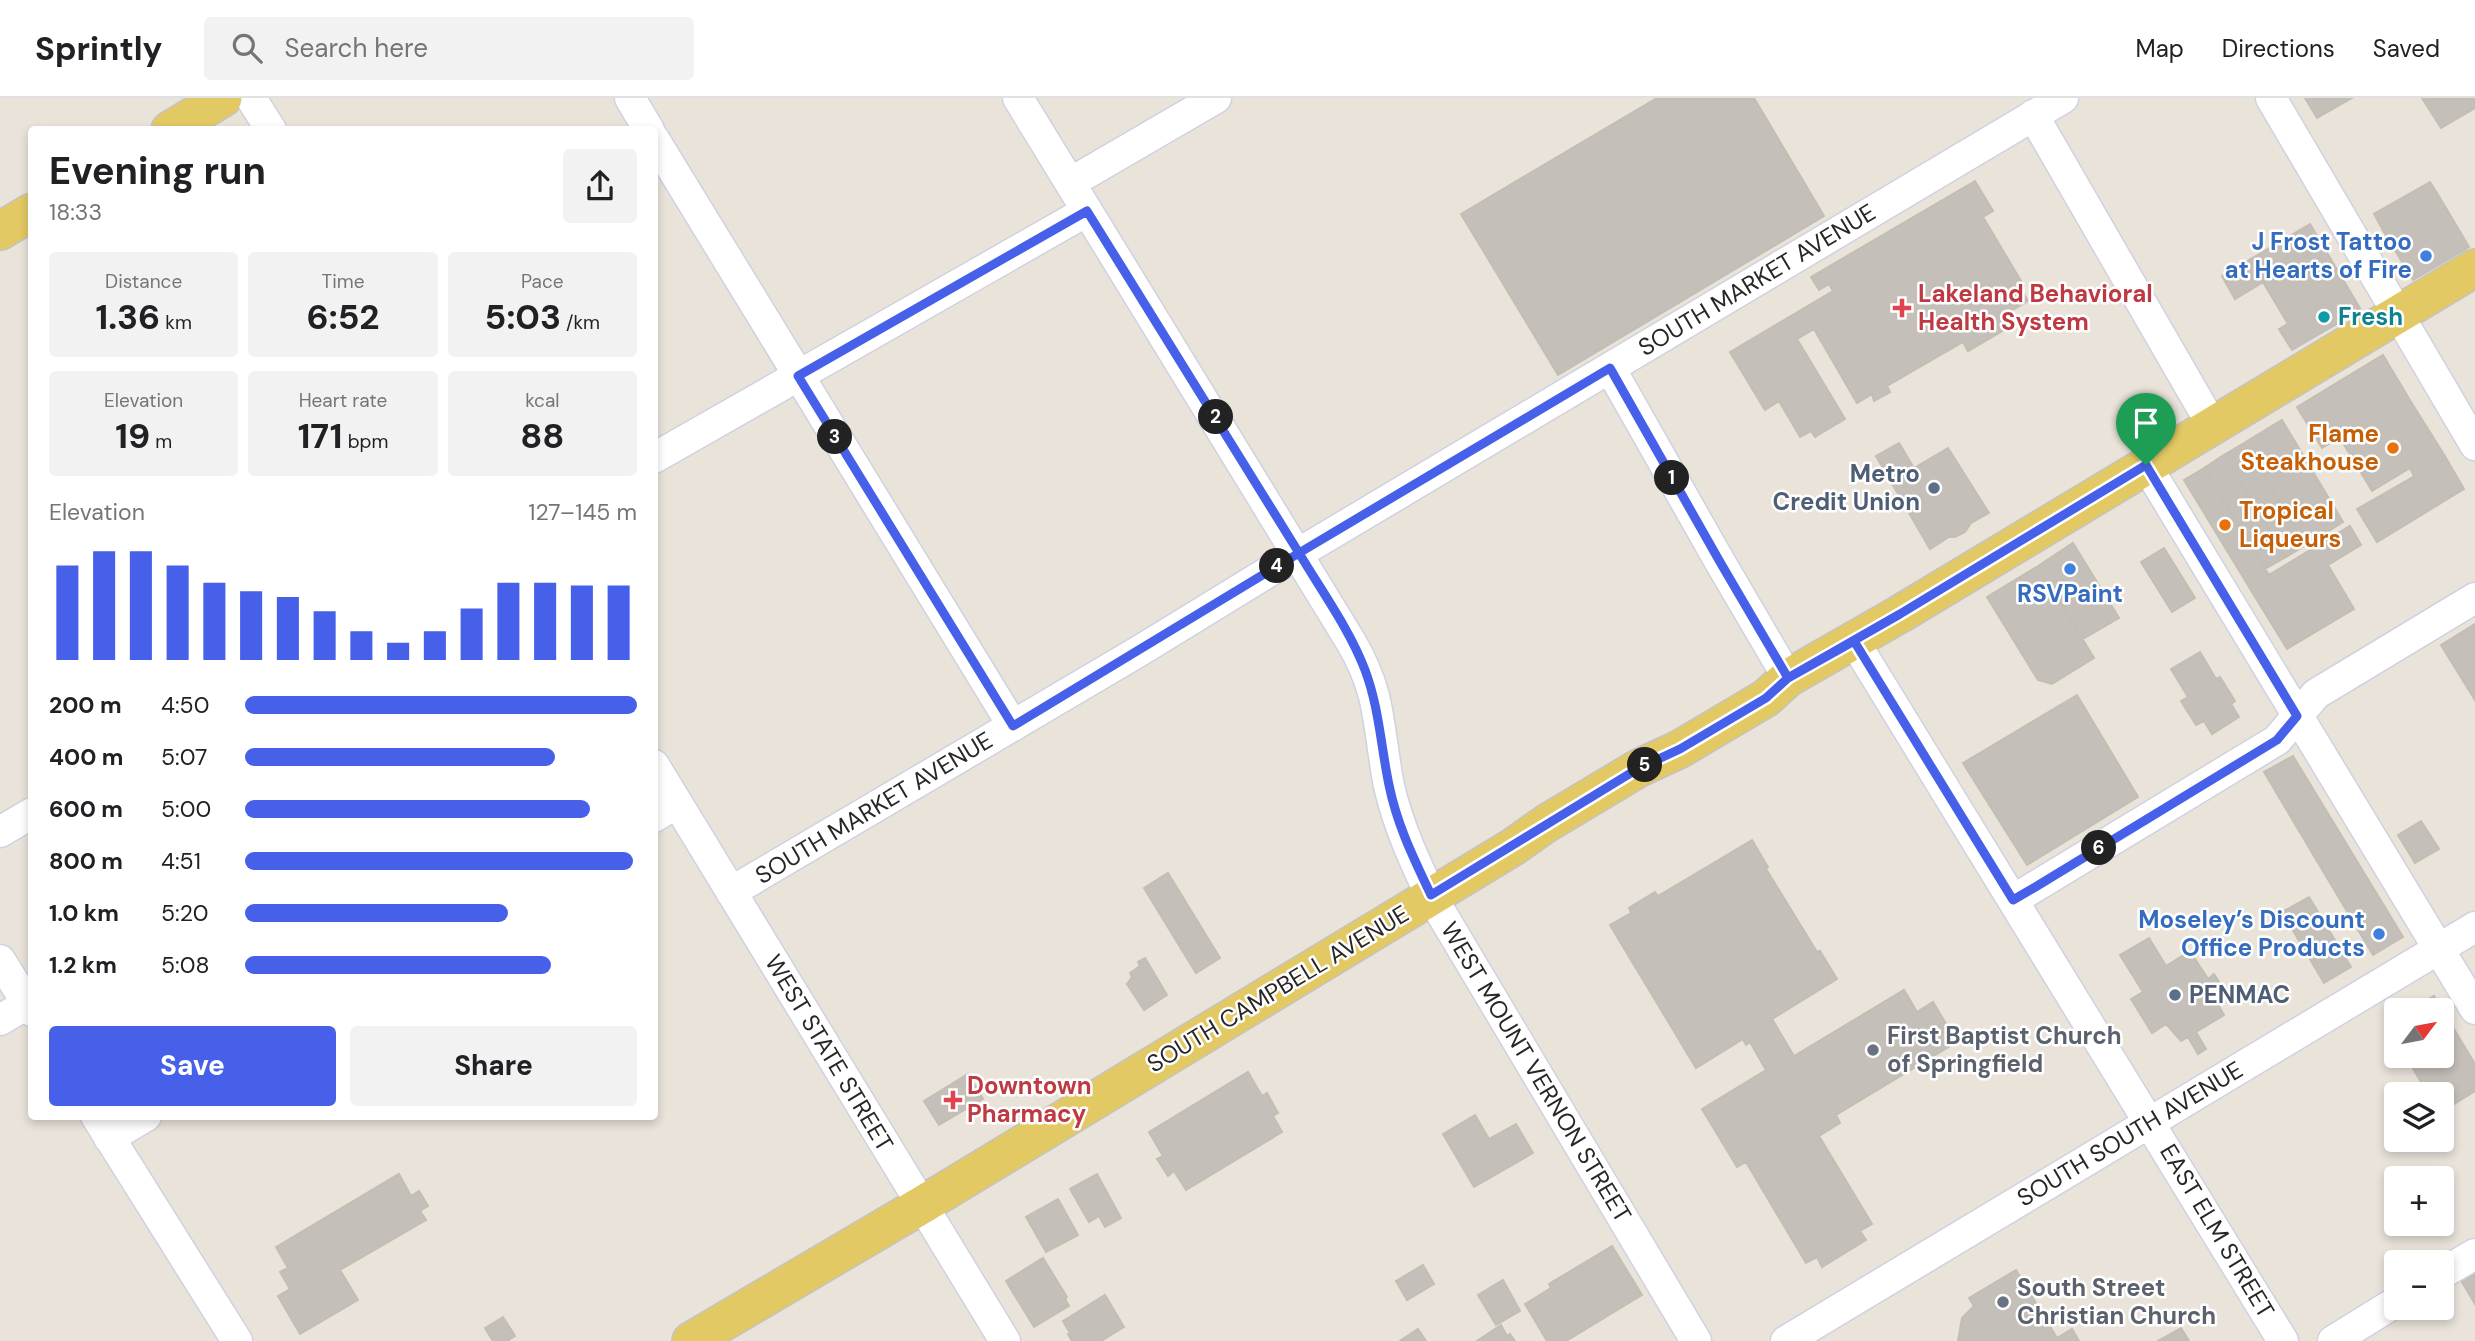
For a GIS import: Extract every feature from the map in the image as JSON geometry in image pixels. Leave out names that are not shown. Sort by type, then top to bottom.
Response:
[{"type":"main road","points":[[177,126],[223,98]]},
{"type":"main road","points":[[0,231],[28,214]]},
{"type":"main road","name":"SOUTH CAMPBELL AVENUE","points":[[691,1341],[922,1205],[1639,768],[1680,749],[1766,698],[1788,678],[2475,268]]},
{"type":"street","points":[[251,98],[268,126]]},
{"type":"street","points":[[630,98],[647,126]]},
{"type":"street","name":"WEST MOUNT VERNON STREET","points":[[1018,98],[1299,553],[1365,667],[1374,698],[1398,821],[1431,895],[1696,1341]]},
{"type":"street","points":[[1070,183],[1216,98]]},
{"type":"street","name":"SOUTH MARKET AVENUE","points":[[731,892],[2063,98]]},
{"type":"street","points":[[2271,98],[2475,446]]},
{"type":"street","points":[[2033,115],[2212,425]]},
{"type":"street","points":[[658,146],[1013,726]]},
{"type":"street","points":[[658,456],[1087,211]]},
{"type":"street","points":[[1610,368],[1788,678]]},
{"type":"street","points":[[2146,465],[2475,1009]]},
{"type":"street","points":[[2013,900],[2277,740],[2316,694],[2475,598]]},
{"type":"street","name":"EAST ELM STREET","points":[[1854,641],[2283,1341]]},
{"type":"street","name":"WEST STATE STREET","points":[[658,780],[666,810],[731,892],[1004,1341]]},
{"type":"street","points":[[0,832],[28,815]]},
{"type":"street","name":"SOUTH SOUTH AVENUE","points":[[1786,1341],[2475,927]]},
{"type":"street","points":[[0,960],[28,1005]]},
{"type":"street","points":[[0,1020],[28,1007]]},
{"type":"street","points":[[130,1120],[103,1127],[237,1341]]},
{"type":"street","points":[[2454,1267],[2475,1254]]},
{"type":"street","points":[[2333,1341],[2384,1310]]},
{"type":"building","points":[[1657,98],[1754,98],[1824,216],[1558,375],[1461,214]]},
{"type":"building","points":[[2305,98],[2352,98],[2317,118]]},
{"type":"building","points":[[2422,98],[2475,98],[2475,108],[2441,128]]},
{"type":"building","points":[[1975,181],[1993,211],[1983,217],[2024,286],[2021,289],[2028,301],[2011,311],[2018,322],[1968,351],[1963,342],[1887,386],[1890,392],[1874,401],[1872,394],[1857,403],[1814,329],[1797,339],[1845,419],[1815,437],[1811,431],[1800,437],[1779,401],[1765,410],[1730,352],[1833,291],[1829,284],[1819,290],[1811,277]]},
{"type":"building","points":[[2430,182],[2440,198],[2384,232],[2374,214]]},
{"type":"building","points":[[2440,198],[2469,247],[2413,280],[2384,232]]},
{"type":"building","points":[[2310,224],[2323,246],[2235,299],[2222,276]]},
{"type":"building","points":[[2323,246],[2348,288],[2288,324],[2263,282]]},
{"type":"building","name":"Fresh","points":[[2348,288],[2361,310],[2292,350],[2279,329]]},
{"type":"building","points":[[2383,355],[2408,397],[2322,448],[2297,407]]},
{"type":"building","name":"Flame Steakhouse","points":[[2408,397],[2446,458],[2414,476],[2410,468],[2372,491],[2340,438]]},
{"type":"building","points":[[2282,420],[2343,522],[2306,545],[2244,443]]},
{"type":"building","name":"Metro Credit Union","points":[[1899,443],[1914,468],[1948,448],[1989,513],[1971,523],[1965,532],[1949,537],[1930,549],[1876,456]]},
{"type":"building","points":[[2244,443],[2306,545],[2286,557],[2224,455]]},
{"type":"building","points":[[2224,455],[2286,557],[2265,569],[2204,468]]},
{"type":"building","points":[[2446,458],[2464,489],[2377,542],[2357,509]]},
{"type":"building","name":"Tropical Liqueurs","points":[[2204,468],[2269,575],[2249,587],[2184,480]]},
{"type":"building","points":[[2350,526],[2361,545],[2328,565],[2354,609],[2287,649],[2249,587]]},
{"type":"building","points":[[2073,543],[2119,618],[2083,639],[2038,566]]},
{"type":"building","points":[[2164,548],[2195,598],[2172,612],[2141,562]]},
{"type":"building","points":[[2038,566],[2094,658],[2052,684],[2038,680],[1987,597]]},
{"type":"building","points":[[2475,624],[2475,700],[2441,645]]},
{"type":"building","points":[[2200,652],[2216,679],[2220,677],[2235,701],[2231,704],[2239,717],[2212,734],[2204,721],[2196,725],[2181,701],[2188,697],[2171,669]]},
{"type":"building","points":[[2077,695],[2138,797],[2027,865],[1963,763]]},
{"type":"building","points":[[2293,756],[2403,937],[2373,955],[2264,772]]},
{"type":"building","points":[[2421,821],[2439,849],[2415,863],[2398,835]]},
{"type":"building","name":"First Baptist Church of Springfield","points":[[1752,840],[1768,867],[1766,869],[1817,952],[1820,951],[1837,979],[1772,1019],[1794,1056],[1904,990],[1917,1012],[1933,1002],[1957,1042],[1836,1115],[1840,1123],[1819,1136],[1872,1224],[1860,1231],[1866,1240],[1822,1267],[1817,1257],[1806,1263],[1746,1162],[1737,1167],[1702,1109],[1766,1070],[1750,1042],[1746,1045],[1743,1039],[1696,1068],[1610,925],[1631,913],[1629,908],[1655,892],[1658,896]]},
{"type":"building","points":[[1168,873],[1220,958],[1196,973],[1144,888]]},
{"type":"building","name":"PENMAC","points":[[2309,897],[2351,967],[2324,983],[2282,912]]},
{"type":"building","name":"PENMAC","points":[[2149,938],[2166,966],[2190,951],[2208,979],[2214,974],[2219,982],[2208,988],[2224,1015],[2196,1032],[2206,1049],[2198,1054],[2188,1037],[2181,1041],[2166,1024],[2152,1033],[2131,999],[2143,992],[2120,955]]},
{"type":"building","points":[[1145,958],[1167,995],[1144,1010],[1127,984],[1132,977],[1130,973],[1140,966],[1138,962]]},
{"type":"building","points":[[2454,1029],[2475,1064],[2475,1091],[2454,1104],[2454,1082],[2421,1082],[2413,1068],[2454,1068]]},
{"type":"building","points":[[1248,1072],[1262,1096],[1267,1093],[1278,1113],[1273,1116],[1282,1132],[1186,1190],[1174,1171],[1168,1176],[1157,1159],[1163,1156],[1149,1132]]},
{"type":"building","name":"Downtown Pharmacy","points":[[968,1074],[983,1099],[939,1125],[924,1101]]},
{"type":"building","points":[[1475,1115],[1489,1139],[1516,1124],[1533,1153],[1474,1187],[1443,1134]]},
{"type":"building","points":[[399,1174],[411,1196],[419,1191],[428,1206],[420,1211],[426,1220],[340,1270],[358,1300],[300,1334],[278,1296],[290,1289],[280,1272],[288,1268],[276,1247]]},
{"type":"building","points":[[1097,1174],[1121,1218],[1105,1227],[1099,1216],[1089,1222],[1070,1189]]},
{"type":"building","points":[[1058,1199],[1078,1235],[1046,1252],[1026,1217]]},
{"type":"building","points":[[1612,1246],[1642,1295],[1566,1341],[1547,1341],[1525,1304],[1551,1288],[1549,1284]]},
{"type":"building","points":[[1043,1258],[1067,1297],[1065,1299],[1069,1306],[1034,1327],[1006,1281]]},
{"type":"building","points":[[1423,1265],[1434,1284],[1407,1300],[1396,1281]]},
{"type":"building","name":"South Street Christian Church","points":[[2016,1270],[2057,1338],[2072,1329],[2079,1341],[1958,1341],[1962,1318],[1974,1306],[1969,1298]]},
{"type":"building","points":[[2475,1274],[2475,1304],[2462,1282]]},
{"type":"building","points":[[1503,1280],[1520,1311],[1496,1325],[1478,1295]]},
{"type":"building","points":[[1105,1295],[1124,1327],[1101,1341],[1072,1341],[1063,1321]]},
{"type":"building","points":[[503,1317],[515,1336],[507,1341],[493,1341],[485,1328]]},
{"type":"building","points":[[1501,1325],[1507,1336],[1510,1334],[1515,1341],[1477,1341]]},
{"type":"building","name":"South Street Christian Church","points":[[2181,1328],[2189,1341],[2158,1341]]},
{"type":"building","points":[[1418,1329],[1426,1341],[1400,1341]]},
{"type":"place","name":"J Frost Tattoo at Hearts of Fire","points":[[2426,256]]},
{"type":"place","name":"Lakeland Behavioral Health System","points":[[1902,308]]},
{"type":"place","name":"Fresh","points":[[2324,317]]},
{"type":"place","name":"Flame Steakhouse","points":[[2393,448]]},
{"type":"place","name":"Metro Credit Union","points":[[1934,488]]},
{"type":"place","name":"Tropical Liqueurs","points":[[2225,525]]},
{"type":"place","name":"RSVPaint","points":[[2070,569]]},
{"type":"place","name":"Moseley’s Discount Office Products","points":[[2379,934]]},
{"type":"place","name":"PENMAC","points":[[2175,995]]},
{"type":"place","name":"First Baptist Church of Springfield","points":[[1873,1050]]},
{"type":"place","name":"Downtown Pharmacy","points":[[953,1100]]},
{"type":"place","name":"South Street Christian Church","points":[[2003,1302]]},
{"type":"route","points":[[2146,465],[1900,614],[1823,657],[1788,678],[1610,368],[1299,553],[1087,211],[798,376],[1013,726],[1299,553],[1365,667],[1374,698],[1398,821],[1431,895],[1639,768],[1680,749],[1766,698],[1788,678],[1854,641],[2013,900],[2037,886],[2277,740],[2297,716],[2146,465]]}]
